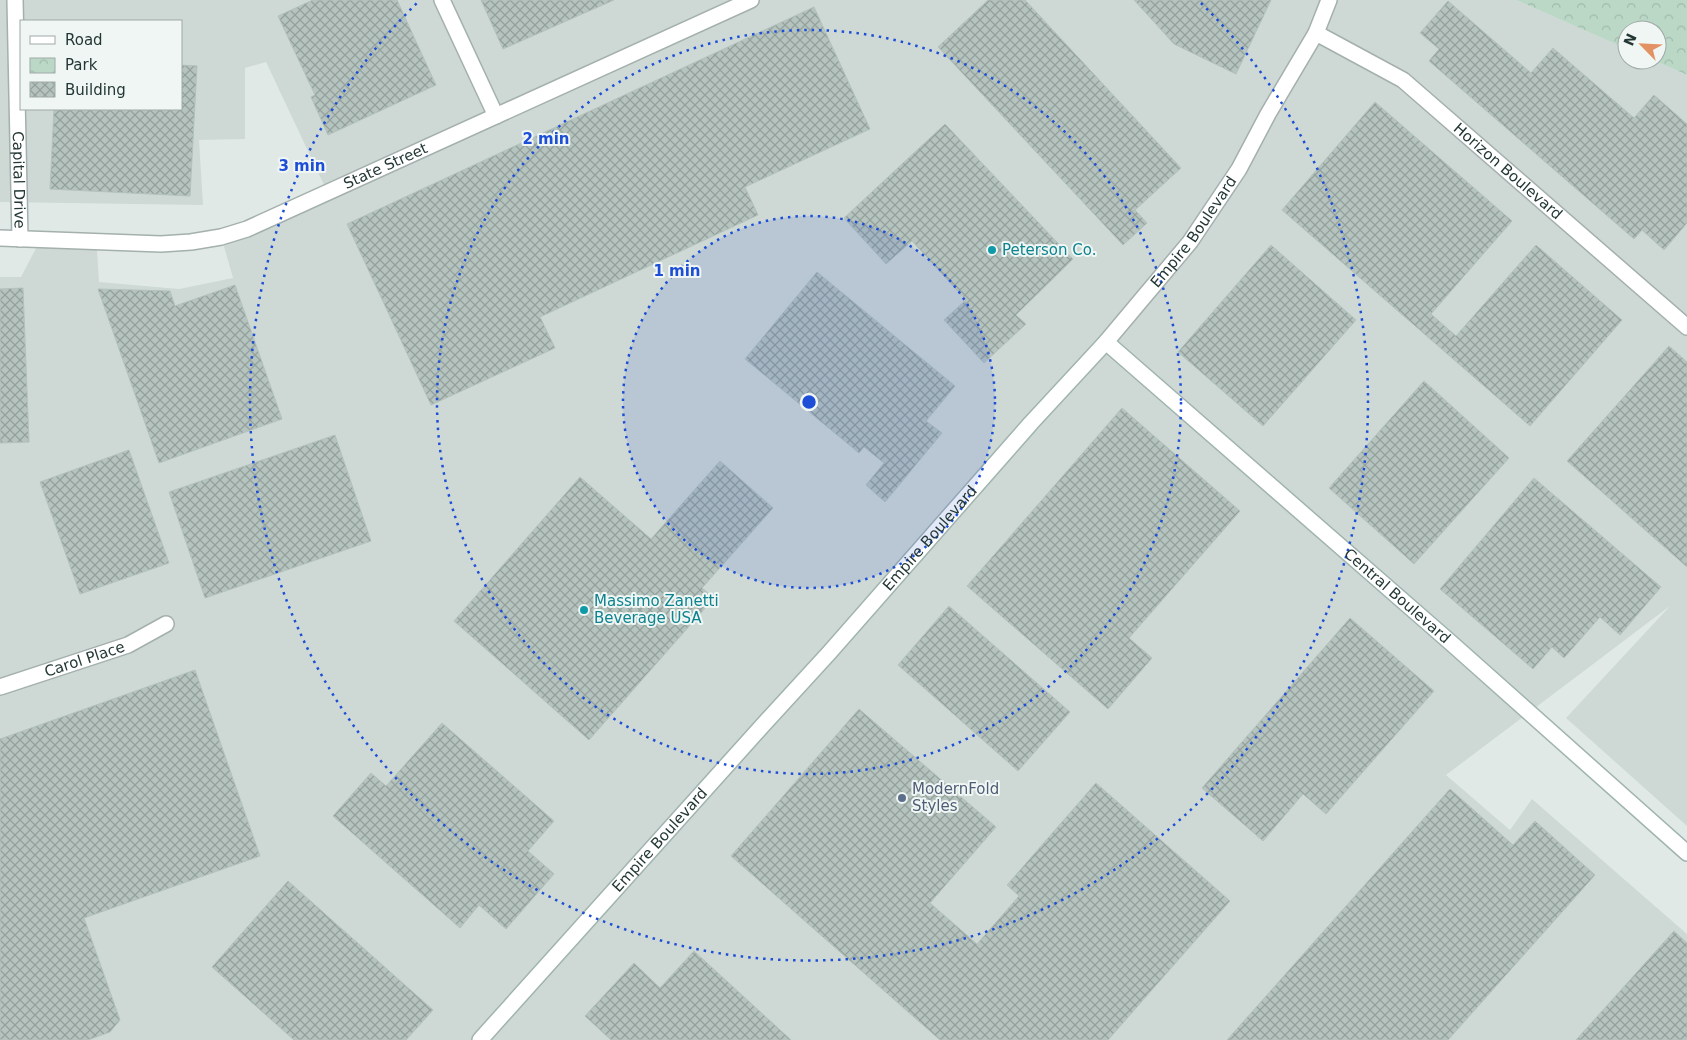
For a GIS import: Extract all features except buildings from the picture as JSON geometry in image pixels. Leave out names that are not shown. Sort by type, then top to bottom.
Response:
[{"type":"street","name":"Capital Drive","points":[[15,0],[20,239]]},
{"type":"street","points":[[442,0],[496,116]]},
{"type":"street","name":"State Street","points":[[0,238],[161,244],[222,237],[247,229],[751,0]]},
{"type":"street","name":"Empire Boulevard","points":[[480,1040],[763,724],[829,654],[1031,423],[1106,342],[1190,242],[1239,169],[1268,114],[1316,33],[1329,0]]},
{"type":"street","name":"Horizon Boulevard","points":[[1316,33],[1403,80],[1687,327]]},
{"type":"street","name":"Central Boulevard","points":[[1106,342],[1436,629],[1687,853]]},
{"type":"street","name":"Carol Place","points":[[0,687],[128,645],[166,624]]},
{"type":"shaded area","points":[[0,0],[1516,0],[1617,45],[1617,70],[1667,70],[1667,66],[1687,75],[1687,826],[1566,718],[1670,606],[1446,775],[1510,830],[1532,799],[1687,934],[1687,1040],[0,1040],[0,277],[21,277],[45,231],[96,235],[99,282],[179,289],[233,278],[221,236],[324,185],[266,62],[245,68],[245,139],[199,140],[203,205],[0,202]]},
{"type":"green space","points":[[1516,0],[1687,0],[1687,75],[1667,66],[1667,20],[1617,20],[1617,45]]},
{"type":"place","name":"Peterson Co.","points":[[992,250]]},
{"type":"place","name":"Massimo Zanetti Beverage USA","points":[[584,610]]},
{"type":"place","name":"ModernFold Styles","points":[[902,798]]}]
